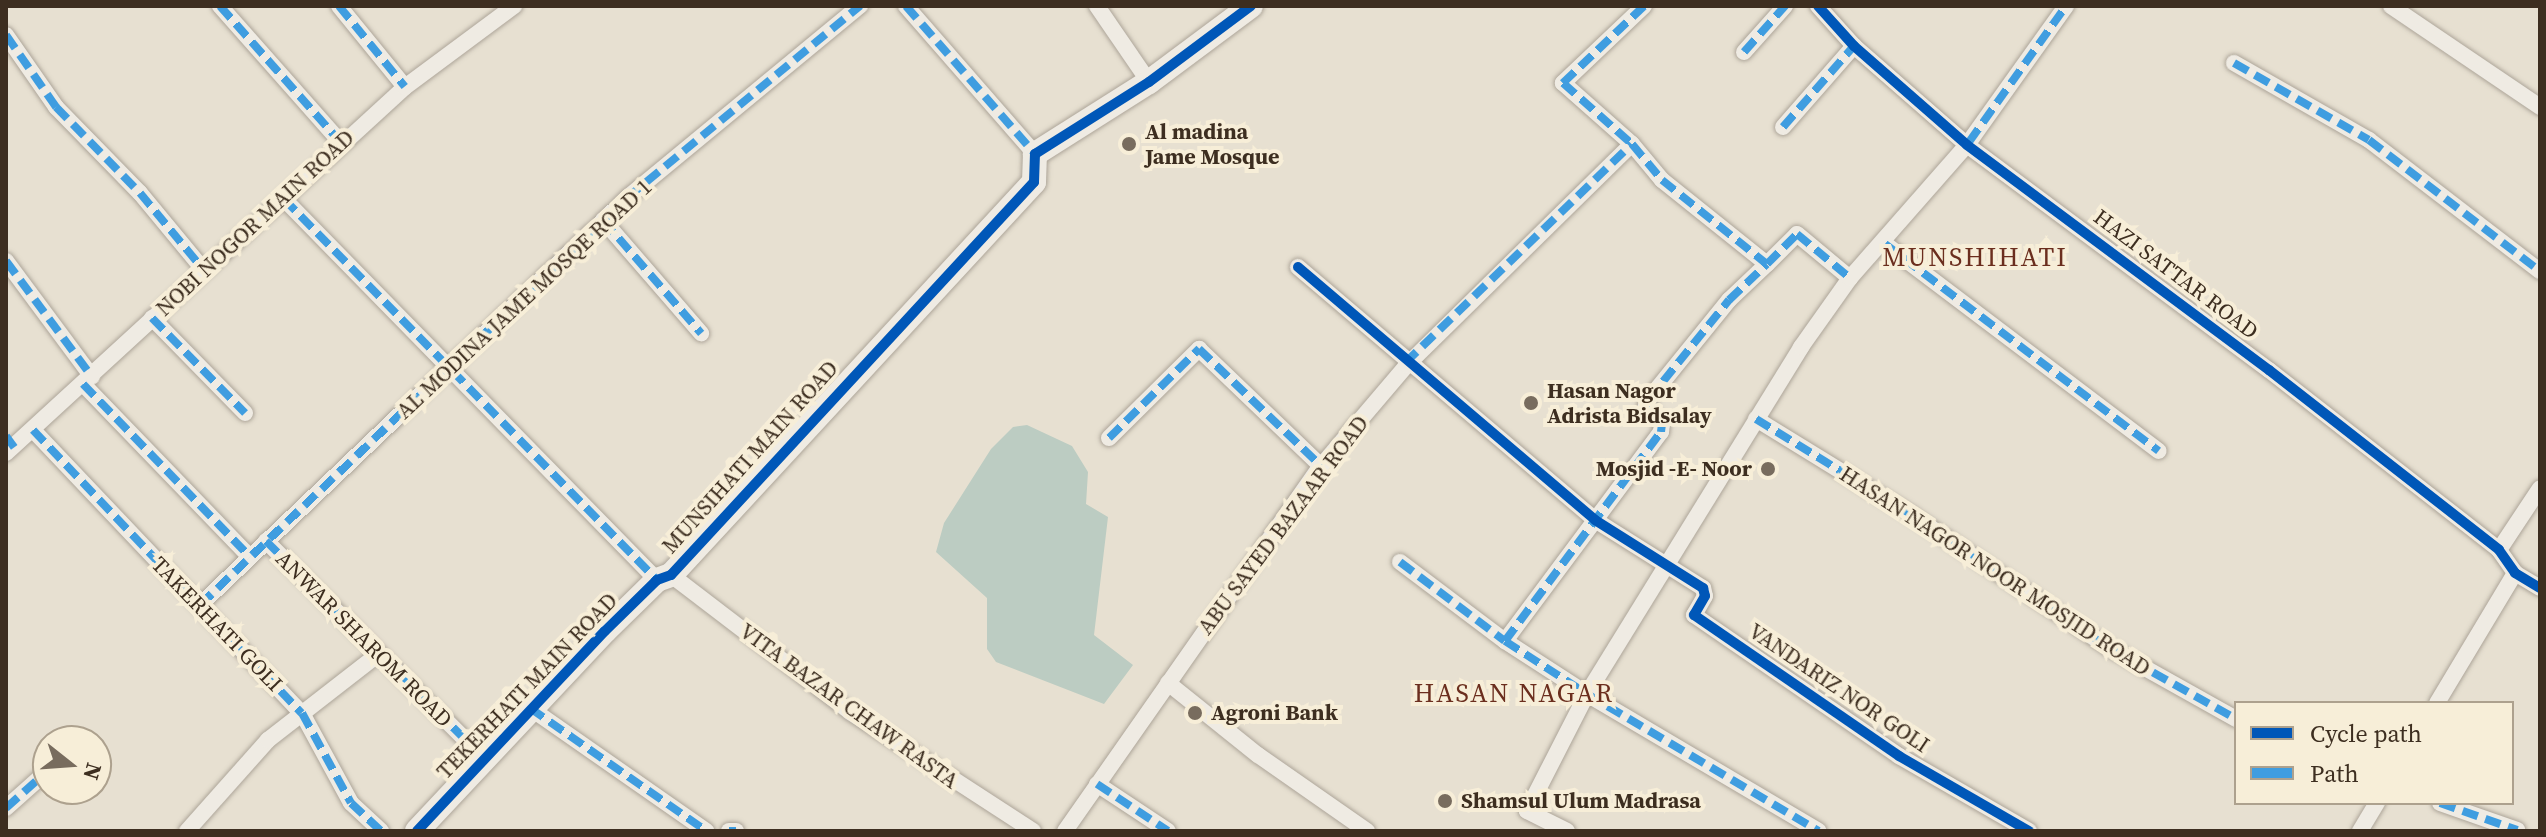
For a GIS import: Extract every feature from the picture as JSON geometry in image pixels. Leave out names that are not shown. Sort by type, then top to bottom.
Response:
[{"type":"street","points":[[220,6],[341,143]]},
{"type":"street","points":[[339,6],[405,87]]},
{"type":"street","name":"NOBI NOGOR MAIN ROAD","points":[[9,446],[33,430],[88,381],[202,268],[284,199],[405,87],[514,6]]},
{"type":"street","name":"AL MODINA JAME MOSQE ROAD 1","points":[[200,605],[603,220],[860,6]]},
{"type":"street","points":[[906,6],[1035,154],[1149,82],[1251,6]]},
{"type":"street","points":[[1097,6],[1149,82]]},
{"type":"street","points":[[1644,6],[1563,83],[1632,144],[1662,180],[1767,264]]},
{"type":"street","points":[[1744,52],[1785,6]]},
{"type":"street","name":"HAZI SATTAR ROAD","points":[[1818,6],[1854,46],[1968,144],[2499,550],[2515,573]]},
{"type":"street","points":[[1567,831],[1527,811],[1587,694],[1756,419],[1850,278],[1885,244],[1968,144],[2066,6]]},
{"type":"street","points":[[2391,6],[2540,107]]},
{"type":"street","points":[[6,35],[56,107],[140,193],[202,268]]},
{"type":"street","points":[[1783,127],[1854,46]]},
{"type":"street","points":[[2234,63],[2369,140],[2540,271]]},
{"type":"street","name":"ABU SAYED BAZAAR ROAD","points":[[1065,831],[1321,466],[1407,365],[1632,144]]},
{"type":"street","name":"MUNSIHATI MAIN ROAD","points":[[664,578],[1034,182],[1035,154]]},
{"type":"street","name":"VITA BAZAR CHAW RASTA","points":[[284,199],[447,370],[664,578],[850,712],[1033,831]]},
{"type":"street","points":[[603,220],[701,333]]},
{"type":"street","points":[[1505,641],[1664,427],[1646,406],[1648,400],[1729,300],[1797,234],[1850,278]]},
{"type":"street","points":[[1885,244],[2159,451]]},
{"type":"street","name":"ANWAR SHAROM ROAD","points":[[6,261],[88,381],[250,557]]},
{"type":"street","points":[[1298,267],[1407,365],[1595,520],[1666,566]]},
{"type":"street","points":[[152,318],[245,413]]},
{"type":"street","points":[[1109,438],[1199,349],[1321,466]]},
{"type":"street","name":"HASAN NAGOR NOOR MOSJID ROAD","points":[[1756,419],[1912,515],[2111,649],[2234,718]]},
{"type":"street","name":"TAKERHATI GOLI","points":[[33,430],[302,713],[351,803],[381,831]]},
{"type":"street","points":[[2499,550],[2540,488]]},
{"type":"street","name":"ANWAR SHAROM ROAD","points":[[266,541],[377,655],[462,736]]},
{"type":"street","points":[[1400,562],[1505,641],[1587,694],[1819,831]]},
{"type":"street","name":"VANDARIZ NOR GOLI","points":[[1666,566],[1706,591],[1694,615],[1899,756],[2029,831]]},
{"type":"street","points":[[2438,701],[2515,573],[2540,588]]},
{"type":"street","name":"TEKERHATI MAIN ROAD","points":[[417,831],[530,708],[664,578]]},
{"type":"street","points":[[187,831],[259,750],[377,655]]},
{"type":"street","points":[[1168,683],[1258,755],[1367,831]]},
{"type":"street","points":[[530,708],[706,831]]},
{"type":"street","points":[[1097,784],[1168,831]]},
{"type":"street","points":[[6,808],[32,785]]},
{"type":"street","points":[[2360,831],[2376,805]]},
{"type":"street","points":[[2446,805],[2517,830]]},
{"type":"street","points":[[729,831],[736,831]]},
{"type":"shaded area","points":[[1027,425],[1072,446],[1088,472],[1086,504],[1108,517],[1094,635],[1133,665],[1104,704],[996,662],[987,649],[987,598],[936,552],[944,523],[991,449],[1013,427]]},
{"type":"marked path","points":[[220,6],[341,143]]},
{"type":"marked path","points":[[339,6],[405,87]]},
{"type":"marked path","points":[[200,605],[628,197],[860,6]]},
{"type":"marked path","points":[[906,6],[1035,154]]},
{"type":"marked path","points":[[1644,6],[1563,83],[1632,144],[1662,180],[1767,264],[1797,234],[1850,278]]},
{"type":"marked path","points":[[1744,52],[1785,6]]},
{"type":"marked path","points":[[1969,142],[2066,6]]},
{"type":"marked path","points":[[6,35],[56,107],[140,193],[202,268]]},
{"type":"marked path","points":[[1783,127],[1854,46]]},
{"type":"marked path","points":[[2234,63],[2369,140],[2540,271]]},
{"type":"marked path","points":[[1405,363],[1632,144]]},
{"type":"marked path","points":[[284,199],[657,580]]},
{"type":"marked path","points":[[603,220],[701,333]]},
{"type":"marked path","points":[[1885,244],[2159,451]]},
{"type":"marked path","points":[[6,261],[92,377]]},
{"type":"marked path","points":[[1505,641],[1661,432],[1662,424],[1646,406],[1648,400],[1729,300],[1767,264]]},
{"type":"marked path","points":[[152,318],[245,413]]},
{"type":"marked path","points":[[1109,438],[1199,349],[1321,466]]},
{"type":"marked path","points":[[83,384],[250,557]]},
{"type":"marked path","points":[[1756,419],[1912,515],[2111,649],[2234,718]]},
{"type":"marked path","points":[[33,430],[302,713],[351,803],[381,831]]},
{"type":"marked path","points":[[6,436],[14,447]]},
{"type":"marked path","points":[[266,541],[462,736]]},
{"type":"marked path","points":[[1400,562],[1505,641],[1587,694],[1819,831]]},
{"type":"marked path","points":[[530,708],[706,831]]},
{"type":"marked path","points":[[1097,784],[1168,831]]},
{"type":"marked path","points":[[6,808],[32,785]]},
{"type":"marked path","points":[[2446,805],[2517,830]]},
{"type":"marked path","points":[[729,831],[736,831]]},
{"type":"cycle path","points":[[417,831],[605,631],[657,580],[671,575],[1034,182],[1035,154],[1149,82],[1251,6]]},
{"type":"cycle path","points":[[1818,6],[1854,46],[1967,145],[2269,370],[2499,550],[2515,573],[2540,588]]},
{"type":"cycle path","points":[[1298,267],[1595,520],[1703,588],[1705,596],[1694,615],[1899,756],[2029,831]]},
{"type":"place","name":"Al madina Jame Mosque","points":[[1129,144]]},
{"type":"place","name":"Hasan Nagor Adrista Bidsalay","points":[[1531,403]]},
{"type":"place","name":"Mosjid -E- Noor","points":[[1768,469]]},
{"type":"place","name":"Agroni Bank","points":[[1195,713]]},
{"type":"place","name":"Shamsul Ulum Madrasa","points":[[1445,801]]},
{"type":"district","name":"MUNSHIHATI","points":[[1975,258]]},
{"type":"district","name":"HASAN NAGAR","points":[[1514,694]]}]
